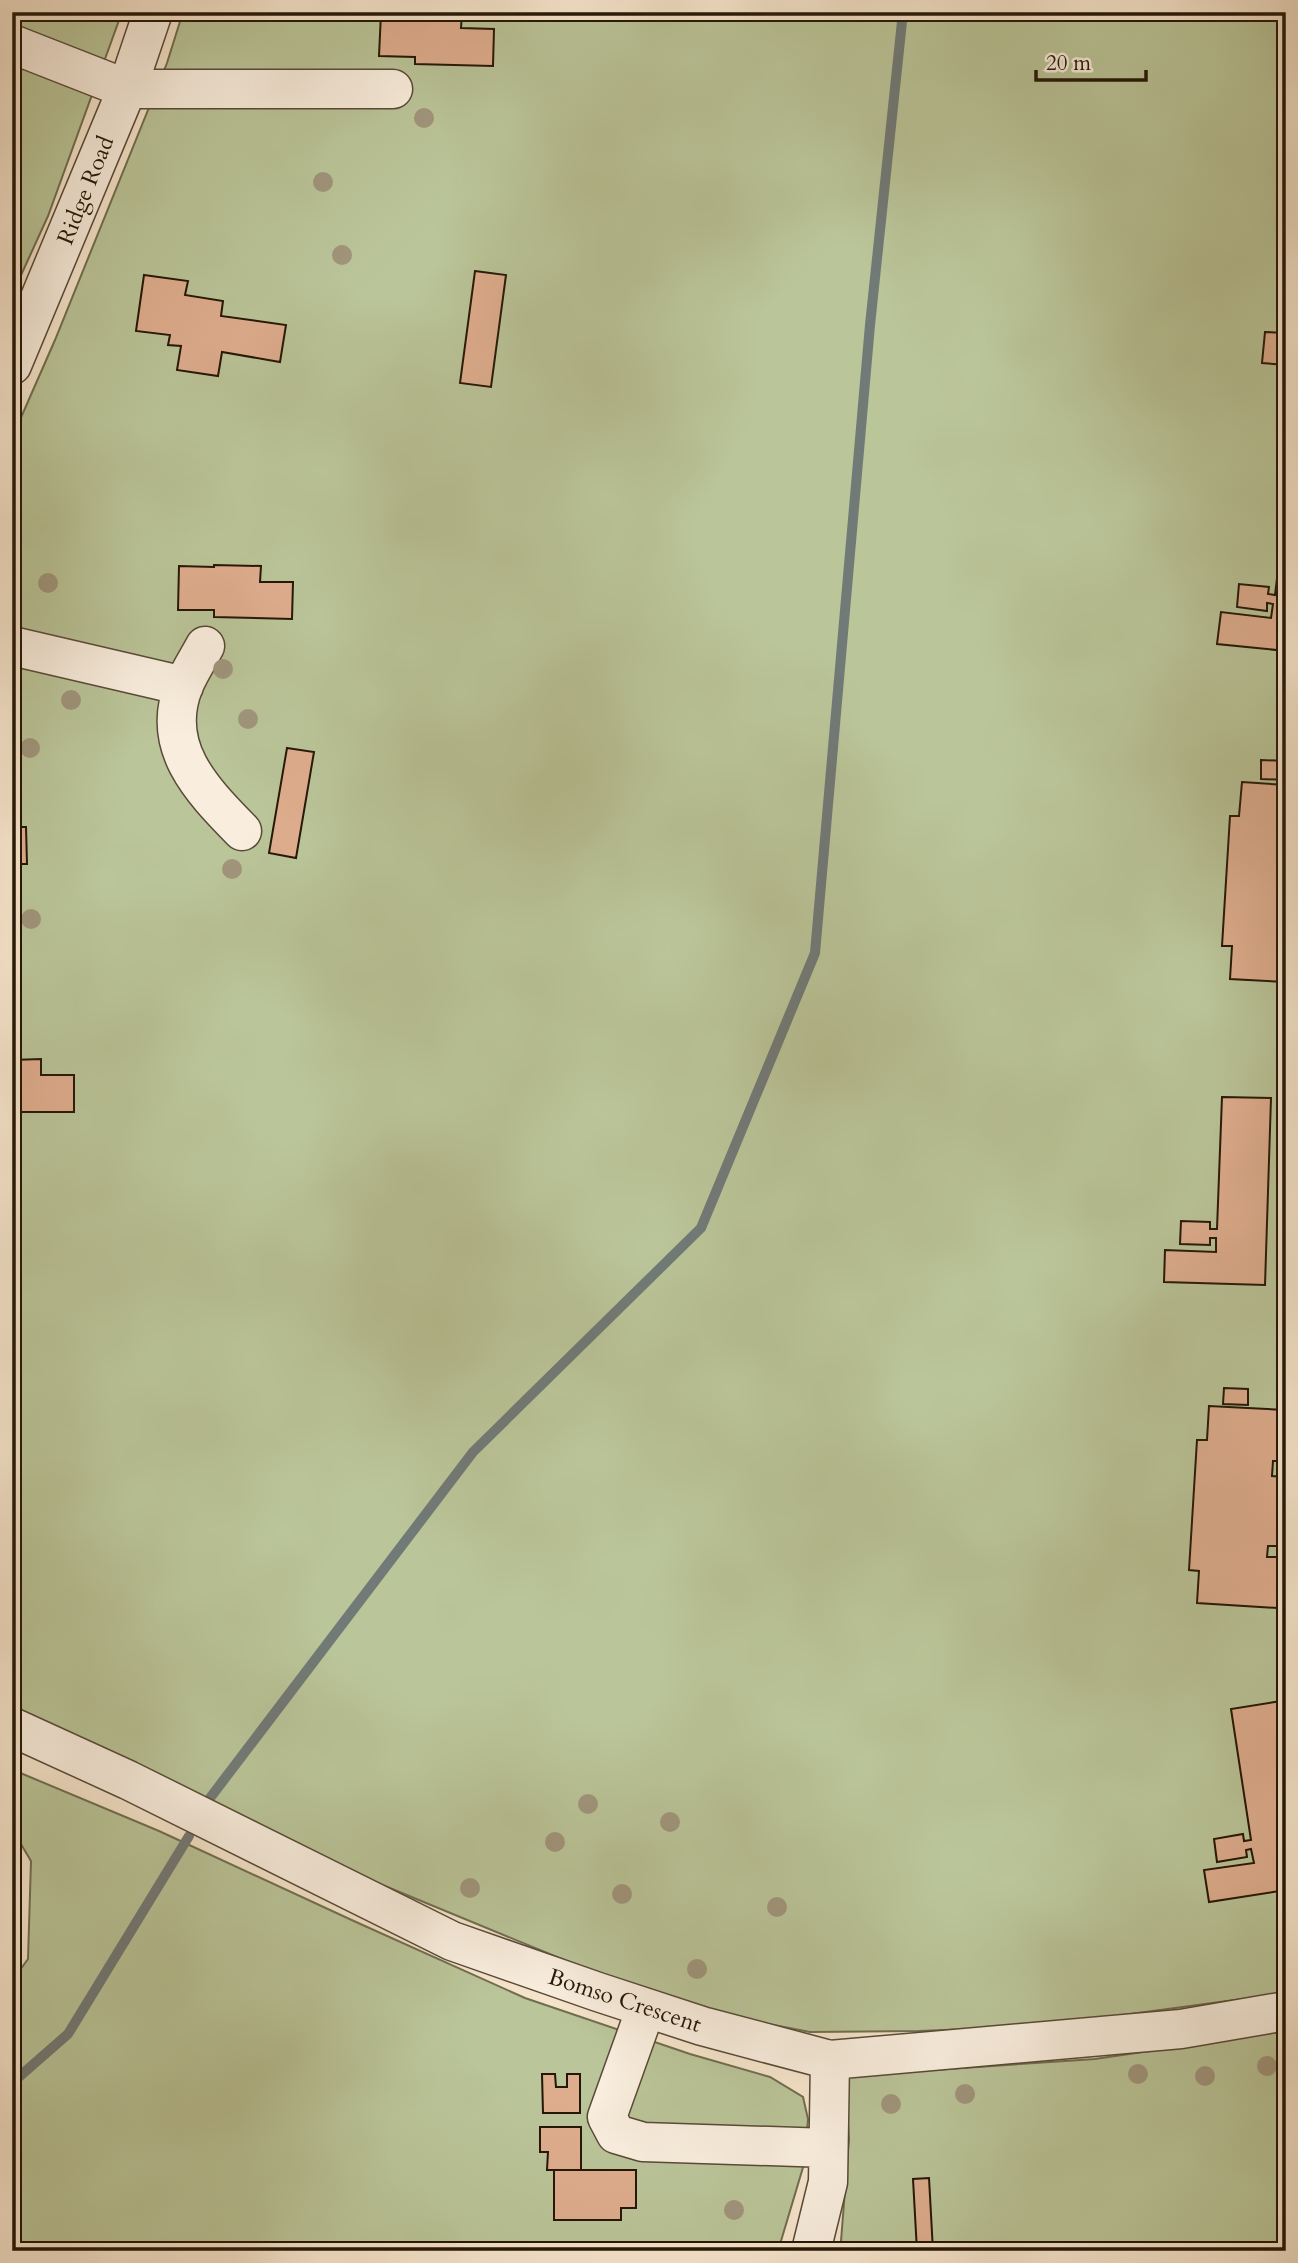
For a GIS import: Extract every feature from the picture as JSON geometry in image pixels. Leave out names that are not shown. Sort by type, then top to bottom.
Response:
[{"type":"street","name":"Ridge Road","points":[[12,365],[127,89],[153,12]]},
{"type":"street","points":[[12,44],[127,89],[393,89]]},
{"type":"street","points":[[12,646],[184,686]]},
{"type":"street","points":[[205,646],[184,686],[176,724],[182,753],[205,793],[242,831]]},
{"type":"street","name":"Bomso Crescent","points":[[12,1727],[128,1780],[452,1941],[702,2026],[830,2060],[1181,2029],[1286,2011]]},
{"type":"street","points":[[646,2008],[607,2117],[616,2134],[643,2142],[828,2148]]},
{"type":"street","points":[[811,2251],[828,2182],[830,2060]]},
{"type":"green space","points":[[12,12],[122,12],[48,216],[12,295]]},
{"type":"green space","points":[[183,12],[1286,12],[1286,1993],[1041,2026],[919,2031],[810,2032],[676,2006],[368,1879],[12,1719],[12,438],[55,340],[167,63]]},
{"type":"green space","points":[[18,1772],[159,1831],[525,1998],[690,2054],[770,2077],[803,2097],[808,2119],[804,2164],[778,2251],[12,2251],[12,1981],[28,1959],[31,1861],[12,1829],[12,1798]]},
{"type":"green space","points":[[1286,2031],[1286,2251],[838,2251],[849,2139],[845,2076],[1095,2059]]},
{"type":"building","points":[[381,13],[462,13],[461,28],[494,29],[493,66],[415,64],[415,57],[379,56]]},
{"type":"building","points":[[475,271],[506,275],[491,387],[460,383]]},
{"type":"building","points":[[144,275],[188,281],[185,295],[223,301],[221,316],[286,325],[280,362],[222,352],[218,376],[177,370],[181,346],[168,345],[170,335],[136,331]]},
{"type":"building","points":[[1265,332],[1286,333],[1286,365],[1262,363]]},
{"type":"building","points":[[1286,502],[1286,651],[1217,644],[1221,612],[1271,618],[1273,604],[1267,603],[1267,611],[1237,607],[1239,584],[1269,587],[1268,594],[1275,595]]},
{"type":"building","points":[[179,566],[261,566],[260,582],[293,582],[292,619],[214,617],[214,610],[178,610]]},
{"type":"building","points":[[287,748],[314,752],[296,858],[269,853]]},
{"type":"building","points":[[1261,760],[1286,761],[1286,780],[1261,779]]},
{"type":"building","points":[[1242,782],[1286,785],[1286,982],[1230,979],[1232,946],[1222,946],[1230,816],[1239,816]]},
{"type":"building","points":[[12,827],[26,827],[27,864],[12,864]]},
{"type":"building","points":[[41,1059],[41,1075],[74,1075],[74,1112],[12,1112],[12,1060]]},
{"type":"building","points":[[1222,1097],[1271,1098],[1265,1285],[1164,1282],[1165,1250],[1216,1252],[1216,1238],[1210,1238],[1210,1245],[1180,1244],[1181,1221],[1210,1222],[1210,1229],[1217,1229]]},
{"type":"building","points":[[1224,1388],[1248,1389],[1248,1405],[1223,1404]]},
{"type":"building","points":[[1209,1406],[1286,1410],[1286,1461],[1273,1461],[1272,1476],[1285,1477],[1281,1546],[1268,1546],[1267,1557],[1281,1557],[1277,1608],[1197,1603],[1199,1571],[1189,1570],[1197,1440],[1207,1440]]},
{"type":"building","points":[[1281,1701],[1286,1736],[1286,1890],[1209,1902],[1204,1870],[1254,1863],[1251,1849],[1246,1850],[1247,1857],[1217,1862],[1214,1839],[1243,1834],[1244,1841],[1251,1840],[1231,1709]]},
{"type":"building","points":[[542,2074],[555,2074],[556,2087],[567,2087],[567,2074],[580,2074],[580,2113],[543,2113]]},
{"type":"building","points":[[540,2127],[581,2127],[581,2170],[547,2170],[548,2152],[540,2152]]},
{"type":"building","points":[[554,2170],[636,2170],[636,2208],[621,2208],[621,2220],[554,2220]]},
{"type":"building","points":[[929,2178],[933,2251],[917,2251],[913,2179]]},
{"type":"waterway","points":[[210,1798],[473,1452],[701,1228],[815,953],[870,325],[903,12]]},
{"type":"waterway","points":[[12,2083],[68,2034],[189,1836]]}]
